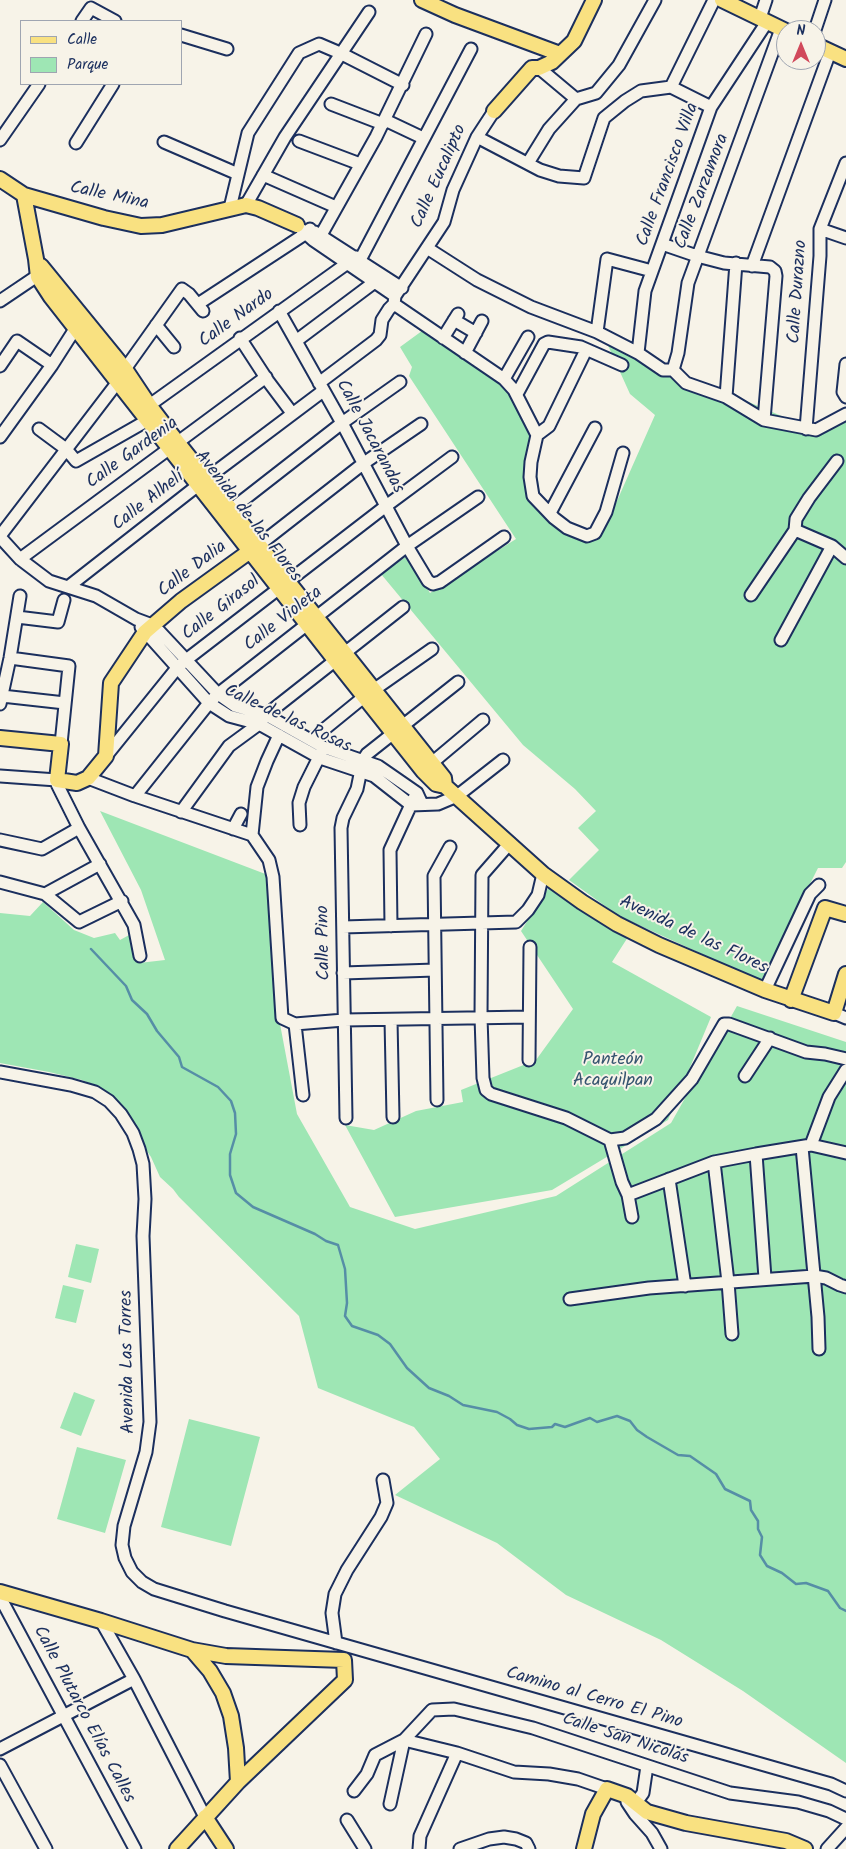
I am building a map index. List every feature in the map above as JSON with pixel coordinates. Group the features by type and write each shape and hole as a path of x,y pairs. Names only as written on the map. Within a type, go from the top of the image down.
{"main road":[{"path":"422,0 455,15 560,54"},
{"name":"Calle Eucalipto","path":"494,111 532,68 539,68 552,62 574,41 594,0"},
{"path":"722,0 776,26"},
{"path":"826,50 846,59"},
{"path":"0,179 24,195"},
{"name":"Calle Mina","path":"24,195 104,218 141,226 162,225 246,205"},
{"name":"Avenida de las Flores","path":"24,195 36,260 51,297 75,329 124,369 146,412"},
{"path":"246,205 258,208 304,229"},
{"name":"Avenida de las Flores","path":"41,274 93,342 115,380 146,412 174,446 427,767 444,778 445,786 543,874 582,902 618,924 700,964 791,1000 840,1016"},
{"name":"Calle Dalia","path":"106,756 111,683 149,629 181,601 255,548"},
{"path":"0,738 61,744 57,780 78,783 88,778"},
{"name":"Calle Girasol","path":"88,778 106,756"},
{"path":"791,1000 825,908 846,914"},
{"path":"840,1016 846,974"},
{"path":"0,1592 102,1621 192,1650 226,1656 344,1660 345,1680 238,1782 177,1849"},
{"path":"192,1650 210,1671 223,1693 231,1716 236,1748 238,1782"},
{"path":"584,1849 594,1814 607,1789 631,1800 647,1812 686,1823 786,1841 805,1849"},
{"path":"205,1817 226,1849"}],"street":[{"path":"528,163 549,129 576,99 596,93 619,65 655,0"},
{"path":"671,87 714,0"},
{"name":"Calle Francisco Villa","path":"638,353 645,291 711,107 763,20 766,0"},
{"path":"818,20 825,0"},
{"path":"83,20 91,8 113,20"},
{"path":"246,205 285,137 340,53 370,12"},
{"path":"182,34 227,49"},
{"path":"320,235 384,122 426,34"},
{"path":"230,208 248,133 300,53 319,44 402,85"},
{"path":"354,260 408,172 423,138 471,49"},
{"name":"Calle Zarzamora","path":"672,370 678,353 688,283 776,51"},
{"path":"752,266 830,52"},
{"path":"539,68 576,99"},
{"path":"0,140 38,85"},
{"path":"76,143 112,85"},
{"path":"477,137 540,170 560,176 584,178 604,118 625,101 642,91 671,87 711,107"},
{"path":"331,104 423,138"},
{"name":"Calle Eucalipto","path":"376,340 380,335 382,320 444,222 453,190 477,137 494,111"},
{"path":"298,141 360,164"},
{"path":"164,142 238,174"},
{"name":"Calle Durazno","path":"806,428 820,256 820,229 846,162"},
{"path":"263,175 336,206"},
{"path":"304,229 354,260"},
{"path":"304,229 320,235 380,279 443,338 504,379 517,394 537,435 530,477 534,496 567,528 587,536 595,533 606,512 623,453"},
{"path":"0,537 182,289 200,307 304,229"},
{"path":"820,229 846,238"},
{"path":"662,244 697,256 736,264 770,267 775,271 764,420"},
{"path":"427,248 485,284 531,307 597,332 638,353 663,370 672,370 686,383 726,398 764,420 816,430 846,414"},
{"path":"597,332 607,259 652,271"},
{"name":"Calle Nardo","path":"66,449 76,461 146,412 240,338 354,260"},
{"path":"726,398 736,264"},
{"path":"0,301 41,274"},
{"path":"296,341 380,279"},
{"name":"Calle Jacarandas","path":"279,311 428,581 433,584 440,582 504,537"},
{"path":"443,338 456,317 476,333"},
{"path":"465,353 482,321"},
{"path":"156,325 174,347"},
{"path":"0,437 52,365 75,329"},
{"path":"504,379 528,337"},
{"path":"240,338 292,413"},
{"name":"Calle Alhelí","path":"68,587 292,413 376,340"},
{"path":"0,366 18,341 52,365"},
{"path":"517,394 544,344 548,342 566,344 586,350 622,365"},
{"path":"537,435 549,426 586,350"},
{"path":"845,395 846,364"},
{"name":"Calle Gardenia","path":"20,559 266,377"},
{"path":"227,512 342,423 400,382"},
{"name":"Calle Dalia","path":"255,548 364,463 421,424"},
{"path":"550,513 595,428"},
{"path":"39,429 66,449"},
{"name":"Calle Girasol","path":"106,756 181,664 452,456"},
{"path":"751,595 795,530 796,519 809,498 837,461"},
{"name":"Calle Violeta","path":"135,796 208,703 218,694 407,546 478,497"},
{"path":"795,530 832,546 846,558"},
{"name":"Calle de las Rosas","path":"0,537 20,559 49,582 96,596 136,619 149,629 160,632 208,703 228,716 262,720 279,736 320,758 362,766 378,766 417,801"},
{"path":"781,640 832,546"},
{"path":"20,596 1,700 65,703"},
{"path":"17,617 58,622 64,600"},
{"path":"182,812 229,746 403,608"},
{"path":"311,740 369,693 432,649"},
{"path":"10,658 70,666 61,744"},
{"name":"Calle de las Rosas","path":"181,664 235,706 262,720 311,740 362,766"},
{"path":"362,766 367,754 458,682"},
{"path":"427,767 483,720"},
{"path":"252,835 257,788 279,736"},
{"path":"300,825 299,804 304,787 320,758 323,746"},
{"path":"391,926 390,850 417,801 428,805 438,804 457,796 503,760"},
{"name":"Calle Pino","path":"346,1118 341,828 343,818 357,789 362,766"},
{"path":"0,776 57,780 56,784 79,828 122,900 134,925 140,956"},
{"path":"88,778 135,796 252,835 269,860 273,877 282,1018 295,1024 344,1020 529,1017"},
{"path":"233,829 241,814"},
{"path":"0,840 42,850 79,828"},
{"path":"510,843 482,875 481,1017 483,1078 486,1090 491,1094 566,1118 610,1140 625,1138 656,1119 692,1079 724,1024 729,1024 806,1052 846,1059"},
{"path":"438,1100 435,1018 434,876 450,846"},
{"path":"45,894 100,864"},
{"path":"343,927 516,922 528,910 538,895 543,874"},
{"path":"0,882 45,894 79,922 122,900"},
{"path":"765,990 810,894 819,885"},
{"path":"529,1060 530,947"},
{"path":"343,973 435,970"},
{"path":"391,1020 393,1117"},
{"path":"295,1024 303,1095"},
{"path":"745,1076 770,1038"},
{"path":"819,1349 819,1324 806,1146 829,1097 846,1070"},
{"name":"Avenida Las Torres","path":"0,1072 71,1085 95,1092 109,1101 121,1114 133,1133 143,1164 145,1199 143,1236 150,1422 146,1452 124,1526 122,1545 125,1558 132,1572 142,1582 154,1589 341,1644"},
{"path":"610,1140 619,1173 628,1194 632,1217"},
{"path":"628,1194 714,1162 756,1154 806,1146 846,1153"},
{"path":"756,1154 765,1278"},
{"path":"714,1162 732,1334"},
{"path":"669,1179 685,1286"},
{"path":"570,1299 649,1288 765,1278 814,1276 826,1278 840,1286 846,1286"},
{"path":"344,1660 332,1613 335,1594 387,1503 383,1480"},
{"name":"Calle Plutarco Elías Calles","path":"0,1596 135,1849"},
{"path":"102,1621 205,1817"},
{"name":"Camino al Cerro El Pino","path":"341,1644 831,1784 846,1791"},
{"path":"0,1749 134,1679"},
{"name":"Calle San Nicolás","path":"404,1740 432,1710 454,1709 533,1728 730,1792 798,1802 829,1811 846,1819"},
{"path":"390,1804 404,1740"},
{"path":"354,1791 367,1774 375,1755 404,1740 457,1752 514,1772 549,1774 578,1779 607,1789"},
{"path":"419,1849 420,1836 457,1752"},
{"path":"0,1765 46,1849"},
{"path":"647,1766 643,1793 627,1802 635,1814 652,1832 661,1849"},
{"path":"347,1820 365,1849"},
{"path":"827,1849 846,1828"},
{"path":"460,1849 489,1838 504,1837 526,1843 529,1849"}],"green space":[{"path":"426,328 499,378 529,420 540,494 568,531 605,528 655,415 630,394 606,341 819,432 846,420 846,862 842,868 818,868 761,981 619,916 569,880 599,850 578,828 596,811 575,789 523,745 381,574 407,556 430,593 516,539 409,376 412,367 400,347"},
{"path":"100,811 268,875 280,1024 297,1114 350,1207 415,1229 556,1196 671,1123 737,1006 846,1042 846,1763 743,1691 661,1640 566,1595 497,1543 395,1495 440,1459 414,1427 318,1388 299,1316 160,1177 151,1157 106,1091 82,1080 0,1063 0,913 30,916 43,902 74,930 94,938 115,933 120,940 131,934 139,963 165,960 141,890"},
{"name":"Panteón Acaquilpan","path":"549,887 628,937 612,962 711,1017 668,1120 552,1190 395,1217 345,1125 374,1130 416,1111 463,1102 461,1090 536,1060 573,1009 521,931"},
{"path":"76,1244 99,1249 91,1283 68,1277"},
{"path":"63,1285 84,1290 76,1323 55,1318"},
{"path":"74,1392 95,1400 81,1436 60,1428"},
{"path":"189,1419 260,1437 231,1546 161,1527"},
{"path":"77,1447 126,1460 105,1533 57,1519"}],"waterway":[{"path":"91,949 126,986 132,1000 147,1014 157,1031 179,1057 182,1067 218,1087 231,1101 235,1113 236,1134 230,1154 230,1175 236,1193 253,1207 338,1245 345,1269 347,1303 345,1316 352,1326 378,1335 390,1344 407,1368 429,1388 449,1396 463,1405 497,1412 517,1425 529,1429 552,1427 555,1424 565,1427 590,1418 597,1422 617,1416 630,1421 637,1430 647,1437 678,1455 690,1456 716,1474 725,1489 750,1501 751,1510 758,1521 758,1529 762,1537 760,1555 767,1566 782,1573 796,1584 806,1583 828,1591 840,1608 846,1611"}]}
